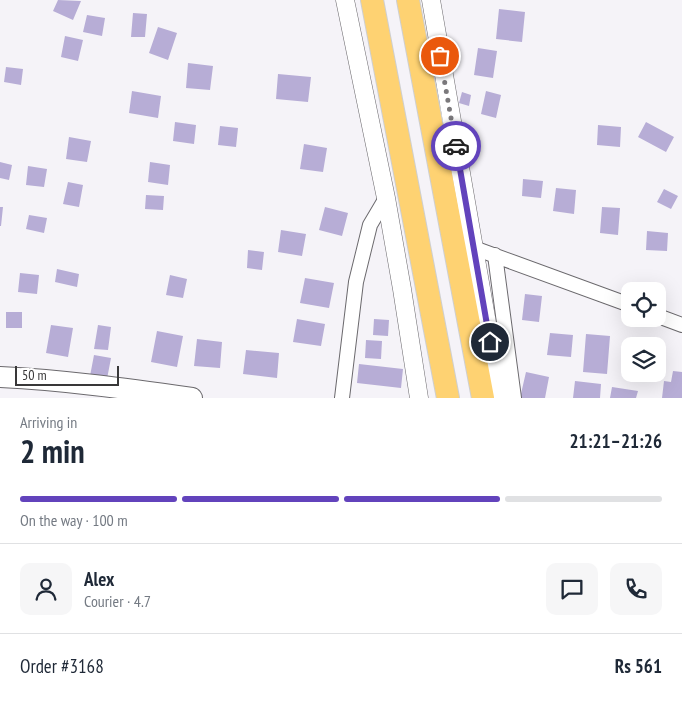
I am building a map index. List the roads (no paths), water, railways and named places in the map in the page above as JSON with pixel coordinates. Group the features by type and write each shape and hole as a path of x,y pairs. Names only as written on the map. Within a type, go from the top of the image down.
{"highway":[{"path":"372,0 448,398"},
{"path":"408,0 483,398"}],"main road":[{"path":"0,377 30,378 126,388 172,397 192,398"}],"street":[{"path":"344,0 386,198 419,398"},
{"path":"431,0 500,398"},
{"path":"342,398 356,282 370,225 386,198"},
{"path":"474,248 621,302"},
{"path":"495,255 514,398"},
{"path":"666,319 682,325"}]}
